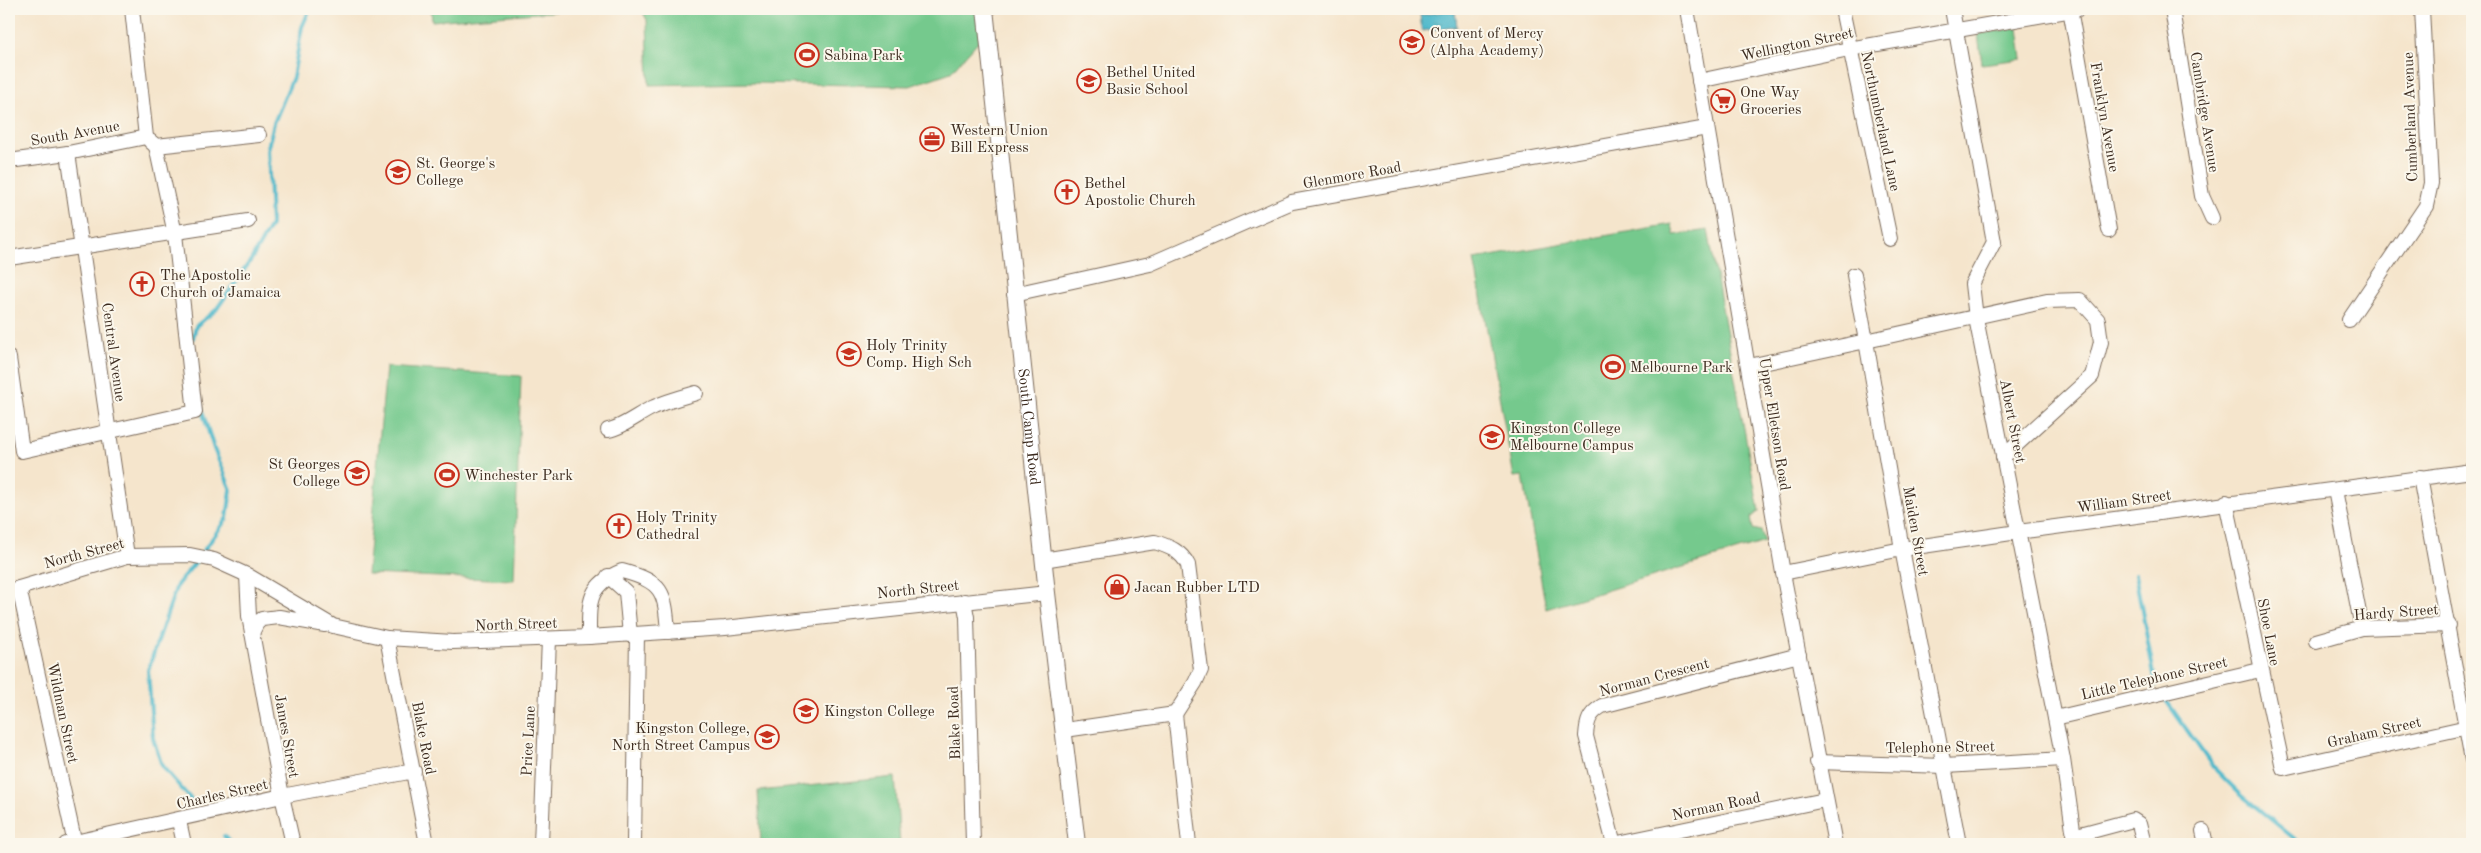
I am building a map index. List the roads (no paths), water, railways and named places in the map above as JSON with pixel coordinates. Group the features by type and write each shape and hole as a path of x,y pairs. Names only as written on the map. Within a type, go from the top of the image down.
{"main road":[{"name":"South Camp Road","path":"985,9 1043,560 1065,730 1077,844"}],"street":[{"path":"9,358 22,451 195,412 175,234 151,142 132,9"},
{"name":"Upper Elletson Road","path":"1688,9 1706,128 1749,366 1782,572 1799,655 1817,762 1835,844"},
{"name":"Northumberland Lane","path":"1842,9 1890,239"},
{"name":"Albert Street","path":"1952,9 1994,242 1972,284 1976,318 2063,759 2074,840"},
{"name":"Wellington Street","path":"1699,81 1849,49 2073,9"},
{"name":"Franklyn Avenue","path":"2073,9 2109,230"},
{"name":"Cambridge Avenue","path":"2172,9 2202,196 2212,218"},
{"name":"Cumberland Avenue","path":"2349,320 2426,206 2431,183 2422,9"},
{"name":"Glenmore Road","path":"1014,294 1150,264 1292,202 1706,128"},
{"name":"South Avenue","path":"9,161 151,142 259,135"},
{"name":"Central Avenue","path":"68,153 127,556"},
{"path":"9,258 175,234 248,221"},
{"name":"Maiden Street","path":"1854,275 1902,549 1959,844"},
{"path":"1749,366 2047,301 2080,300 2098,320 2101,342 2092,376 2003,457"},
{"path":"608,430 616,429 627,420 656,406 696,393"},
{"name":"William Street","path":"1782,572 1902,549 2018,532 2226,502 2335,490 2472,471"},
{"path":"2420,477 2469,727 2472,760"},
{"path":"2335,490 2362,628"},
{"name":"Shoe Lane","path":"2226,502 2260,670 2283,768"},
{"path":"1043,560 1155,542 1171,547 1184,556 1188,565 1201,670 1196,683 1175,714 1189,844"},
{"name":"North Street","path":"14,589 127,556 190,555 214,560 247,575 334,626 387,638 453,642 589,637 725,628 1047,593"},
{"path":"589,637 590,599 600,582 608,576 622,571 646,577 660,590 668,632"},
{"name":"James Street","path":"247,575 252,633 282,796 293,844"},
{"path":"626,592 638,575"},
{"path":"608,576 626,592 634,634 634,844"},
{"name":"Wildman Street","path":"14,589 72,844"},
{"name":"Blake Road","path":"964,601 967,618 974,844"},
{"path":"252,633 257,623 271,617 334,626"},
{"name":"Hardy Street","path":"2316,642 2362,628 2449,624"},
{"name":"Blake Road","path":"387,638 427,844"},
{"name":"Price Lane","path":"541,844 549,639"},
{"name":"Norman Crescent","path":"1613,844 1586,736 1587,723 1592,712 1602,706 1799,655"},
{"name":"Little Telephone Street","path":"2055,718 2260,670"},
{"path":"1065,730 1175,714"},
{"name":"Graham Street","path":"2283,768 2286,770 2469,727"},
{"name":"Telephone Street","path":"1817,762 1945,766 2063,759"},
{"name":"Charles Street","path":"72,844 282,796 414,771"},
{"name":"Norman Road","path":"1613,844 1825,800"},
{"path":"2074,840 2133,820 2139,824 2144,844"},
{"path":"179,821 184,844"}],"water":[{"path":"1455,10 1457,27 1422,31 1420,15"}],"waterway":[{"path":"193,338 196,326 216,310 251,260 271,225 268,147 274,123 293,77 302,27 310,9"},
{"path":"200,404 214,449 231,490 227,518 202,553"},
{"path":"195,804 162,766 153,738 148,670 177,585 198,559"},
{"path":"2135,574 2156,685"},
{"path":"2165,699 2213,767 2240,794 2301,844"},
{"path":"224,836 231,844"}],"place":[{"name":"Convent of Mercy (Alpha Academy)","path":"1412,42"},
{"name":"Sabina Park","path":"807,55"},
{"name":"Bethel United Basic School","path":"1089,81"},
{"name":"One Way Groceries","path":"1723,101"},
{"name":"Western Union Bill Express","path":"932,139"},
{"name":"St. George's College","path":"398,172"},
{"name":"Bethel Apostolic Church","path":"1067,192"},
{"name":"The Apostolic Church of Jamaica","path":"142,284"},
{"name":"Holy Trinity Comp. High Sch","path":"849,354"},
{"name":"Melbourne Park","path":"1613,367"},
{"name":"Kingston College Melbourne Campus","path":"1492,437"},
{"name":"St Georges College","path":"357,473"},
{"name":"Winchester Park","path":"447,475"},
{"name":"Holy Trinity Cathedral","path":"619,526"},
{"name":"Jacan Rubber LTD","path":"1117,587"},
{"name":"Kingston College","path":"806,711"},
{"name":"Kingston College, North Street Campus","path":"767,737"}]}
